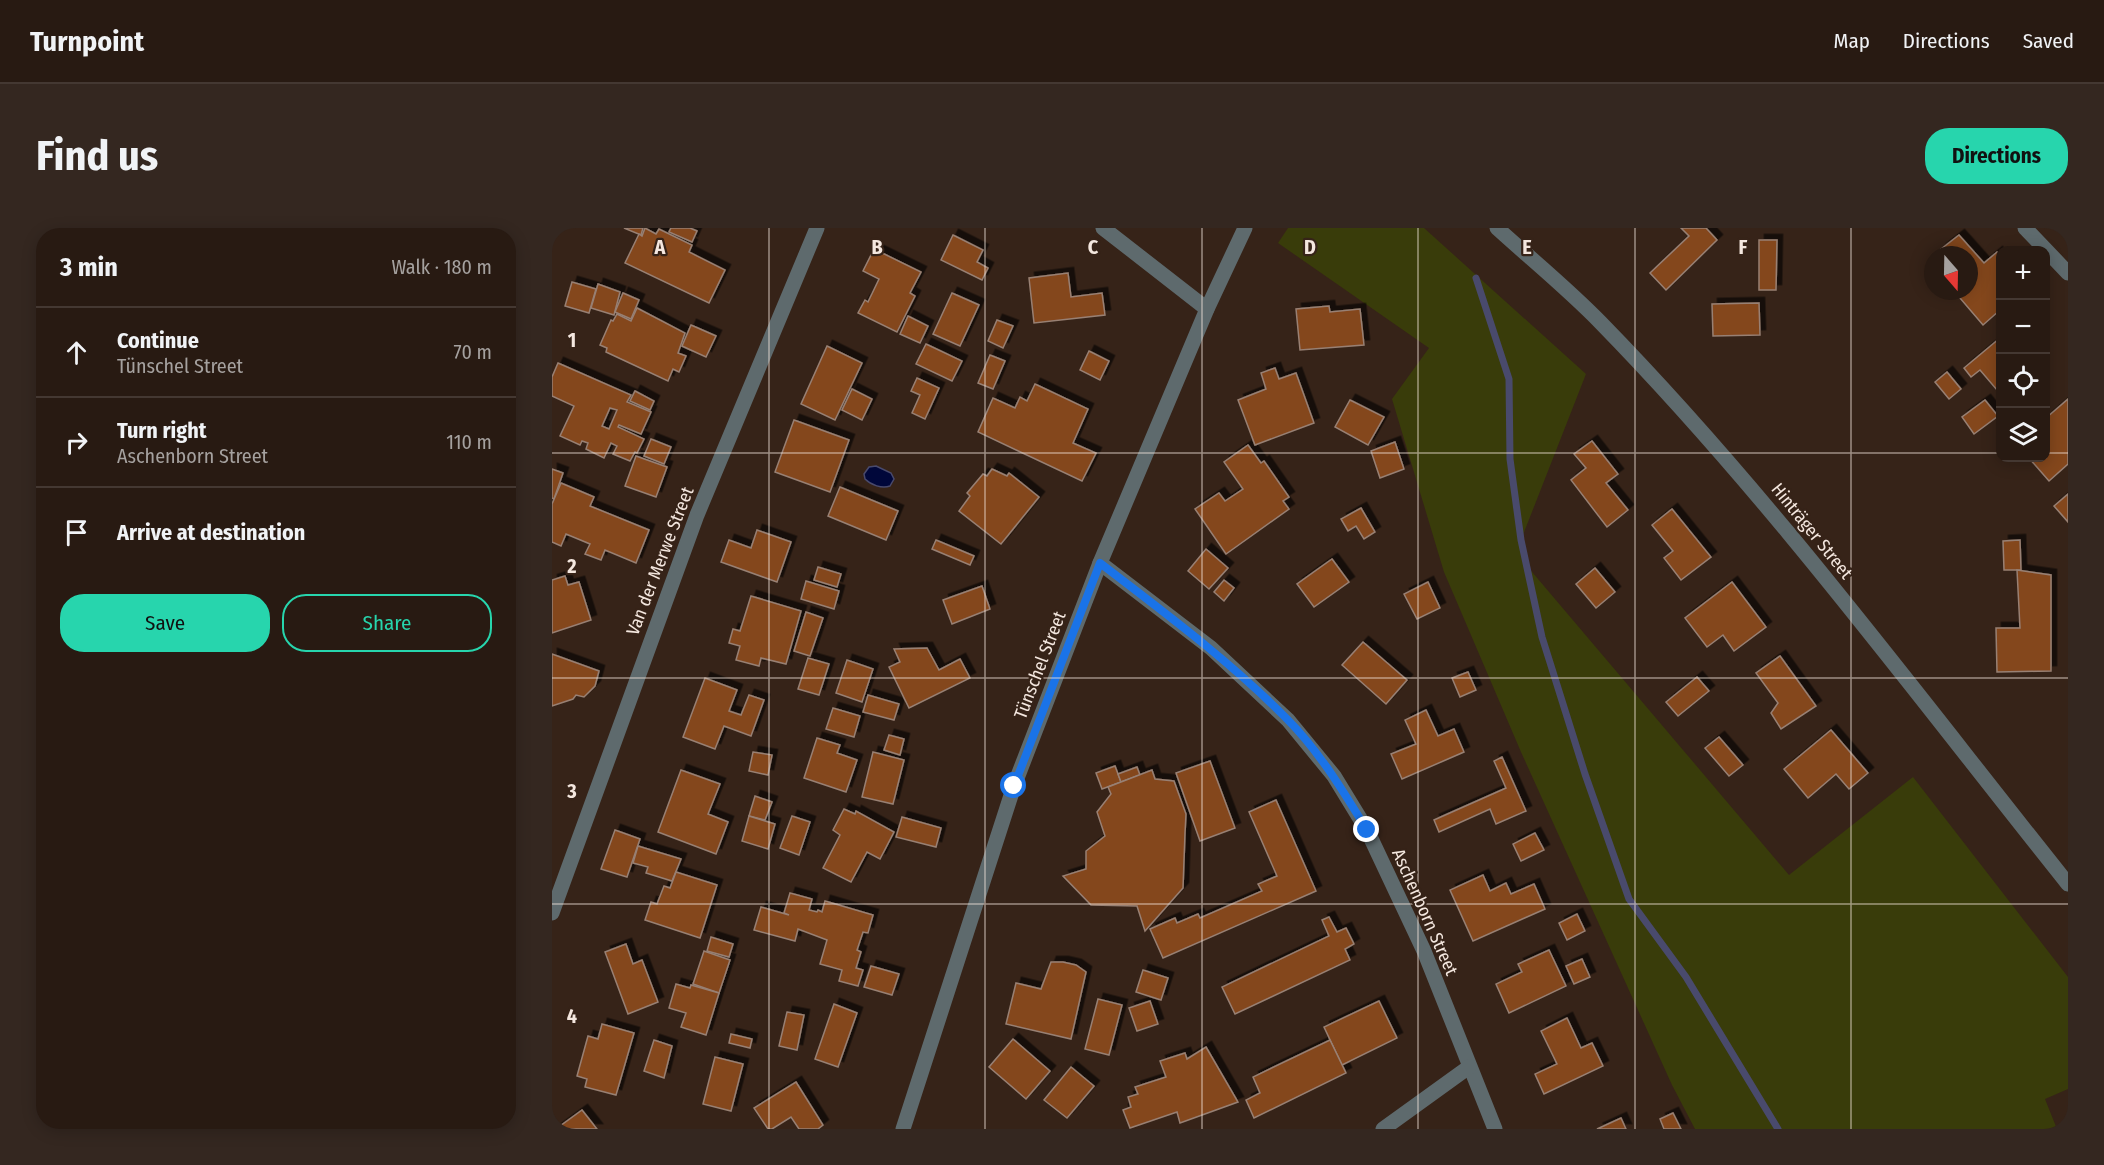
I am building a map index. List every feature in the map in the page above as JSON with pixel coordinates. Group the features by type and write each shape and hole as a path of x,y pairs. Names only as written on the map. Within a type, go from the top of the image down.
{"street":[{"name":"Van der Merwe Street","path":"552,913 697,515 817,228"},
{"path":"1103,228 1207,309"},
{"name":"Tünschel Street","path":"903,1129 1014,786 1100,563 1207,309 1245,228"},
{"name":"Hinträger Street","path":"1497,228 1599,320 1678,404 1762,499 2068,884"},
{"path":"2025,228 2068,273"},
{"name":"Aschenborn Street","path":"1100,563 1211,648 1288,720 1334,776 1367,830 1424,951 1495,1129"},
{"path":"1383,1129 1469,1067"}],"shaded area":[{"path":"1288,228 1424,228 1586,374 1521,540 1527,566 1789,875 1913,777 2068,977 2068,1089 2045,1099 2057,1129 1695,1129 1672,1085 1521,752 1444,572 1392,399 1429,348 1278,243"},
{"path":"876,466 891,473 894,479 890,486 877,486 865,479 864,474 869,467"}],"building":[{"path":"624,228 643,228 641,235"},
{"path":"645,228 656,234 659,229 692,245 689,252 725,270 709,303 625,263 639,234 642,236"},
{"path":"671,228 690,228 697,231 692,242 669,232"},
{"path":"1681,228 1706,228 1717,240 1666,290 1650,273 1689,236"},
{"path":"953,235 983,250 977,262 988,268 982,280 941,260"},
{"path":"1959,235 1969,246 1945,246"},
{"path":"1759,240 1777,240 1776,290 1759,290"},
{"path":"874,249 921,272 910,293 915,296 897,332 858,313 865,300 868,302 879,279 863,271"},
{"path":"1996,253 1996,314 1983,325 1962,300 1978,300 1978,256 1984,263"},
{"path":"1068,273 1071,297 1102,293 1105,315 1034,323 1029,278"},
{"path":"572,282 596,289 589,313 565,306"},
{"path":"598,284 620,292 614,315 591,308"},
{"path":"623,293 639,300 631,319 615,312"},
{"path":"952,293 979,305 960,346 933,334"},
{"path":"1759,303 1760,335 1713,336 1712,304"},
{"path":"1329,306 1330,312 1360,309 1364,345 1300,350 1296,309"},
{"path":"637,308 685,333 678,353 686,356 679,372 673,369 668,381 606,352 607,348 600,345 611,320 613,321 617,314 631,321"},
{"path":"908,316 928,326 920,343 900,334"},
{"path":"997,320 1013,326 1003,348 988,341"},
{"path":"691,325 716,336 706,357 682,346"},
{"path":"1996,341 1996,389 1980,370 1971,377 1964,368"},
{"path":"926,344 962,361 952,381 916,364"},
{"path":"827,346 862,363 835,420 801,404"},
{"path":"1089,351 1109,361 1100,380 1080,370"},
{"path":"990,355 1005,361 993,389 978,383"},
{"path":"558,363 631,395 627,402 651,412 641,434 619,425 618,427 644,439 630,461 613,454 617,446 611,443 604,458 586,449 588,443 582,441 580,445 560,436 574,406 552,396 552,377","holes":["610,408 617,410 609,429 602,426"]},
{"path":"1275,368 1279,379 1296,373 1314,423 1255,445 1238,400 1266,389 1261,373"},
{"path":"1947,372 1961,389 1949,399 1935,382"},
{"path":"917,378 939,388 925,419 912,413 920,395 911,391"},
{"path":"1035,384 1088,409 1073,443 1096,453 1082,481 978,432 993,398 1015,408 1020,397 1027,401"},
{"path":"852,389 872,399 862,420 842,410"},
{"path":"635,391 654,401 650,410 630,401"},
{"path":"2068,399 2068,464 2049,481 2032,462 2050,462 2050,415"},
{"path":"1350,400 1384,417 1368,445 1335,427"},
{"path":"1985,400 1996,414 1996,418 1974,434 1962,417"},
{"path":"794,420 849,440 830,492 775,472"},
{"path":"651,439 671,447 664,464 644,456"},
{"path":"1592,441 1618,474 1606,483 1628,510 1607,527 1571,480 1586,468 1574,454"},
{"path":"1395,442 1404,469 1380,478 1371,451"},
{"path":"1248,445 1261,463 1264,461 1289,497 1283,501 1289,509 1226,554 1195,509 1219,493 1225,501 1243,489 1224,462"},
{"path":"636,456 667,467 656,497 625,486"},
{"path":"552,469 563,473 554,499 552,498"},
{"path":"992,469 1007,476 1009,473 1039,497 1001,544 959,511 970,496 967,493 983,474 987,476"},
{"path":"561,483 594,497 590,506 649,530 636,563 605,550 601,560 585,554 590,544 566,534 561,546 552,542 552,504"},
{"path":"840,487 898,511 886,540 828,516"},
{"path":"2068,494 2068,522 2054,506"},
{"path":"1361,508 1375,532 1364,539 1356,526 1348,531 1341,519"},
{"path":"1672,509 1711,557 1681,580 1664,558 1673,551 1652,525"},
{"path":"757,530 791,542 777,582 721,562 729,540 751,548"},
{"path":"936,540 974,556 970,565 932,549"},
{"path":"2020,540 2021,570 2004,570 2003,541"},
{"path":"1206,549 1228,568 1209,589 1188,571"},
{"path":"1332,559 1349,582 1314,607 1297,584"},
{"path":"818,567 841,574 837,587 814,580"},
{"path":"1595,568 1615,592 1596,608 1576,584"},
{"path":"2017,570 2051,575 2051,671 1997,672 1996,628 2020,628"},
{"path":"565,576 568,585 579,582 591,620 552,633 552,580"},
{"path":"1224,580 1234,588 1224,601 1214,592"},
{"path":"806,581 839,591 834,609 801,599"},
{"path":"1428,582 1440,608 1417,619 1404,594"},
{"path":"1732,582 1766,627 1734,651 1723,635 1707,647 1685,618"},
{"path":"982,586 990,609 952,624 943,600"},
{"path":"751,596 801,611 786,664 761,658 759,666 736,660 740,646 729,643 733,629 740,631"},
{"path":"806,612 823,618 810,656 794,651"},
{"path":"1363,642 1407,680 1386,704 1342,665"},
{"path":"927,648 939,670 960,659 970,678 909,708 889,667 900,662 894,649"},
{"path":"552,654 599,671 595,686 584,697 576,695 573,699 552,706"},
{"path":"1780,656 1816,706 1781,729 1771,713 1778,703 1756,673"},
{"path":"808,658 829,664 819,695 798,689"},
{"path":"847,660 873,669 862,702 836,693"},
{"path":"1468,672 1476,690 1460,697 1452,678"},
{"path":"1697,677 1709,691 1678,716 1666,702"},
{"path":"705,678 737,690 729,711 741,715 749,695 764,700 751,736 724,726 715,749 683,737"},
{"path":"868,695 899,704 894,720 863,712"},
{"path":"833,708 860,716 854,737 826,729"},
{"path":"1426,710 1438,736 1454,729 1464,752 1402,779 1391,754 1416,744 1405,720"},
{"path":"1831,730 1868,773 1849,789 1836,774 1808,798 1784,769"},
{"path":"889,735 904,739 900,755 884,750"},
{"path":"1719,737 1743,765 1729,776 1705,748"},
{"path":"817,738 840,745 837,753 857,760 846,792 804,778"},
{"path":"753,752 772,755 768,775 749,771"},
{"path":"873,752 904,760 893,804 862,797"},
{"path":"1502,757 1526,811 1496,824 1490,809 1439,832 1434,820 1506,788 1494,761"},
{"path":"1210,761 1235,828 1200,841 1176,773"},
{"path":"1115,766 1121,782 1102,789 1096,773"},
{"path":"1137,767 1140,775 1121,782 1118,774"},
{"path":"681,770 720,784 708,814 728,822 716,854 658,832"},
{"path":"1152,770 1155,779 1174,781 1186,814 1183,888 1145,931 1137,906 1091,905 1063,876 1086,869 1086,851 1105,836 1097,812 1111,794 1108,787"},
{"path":"755,796 772,802 765,820 749,816"},
{"path":"1276,800 1316,891 1163,958 1150,929 1175,918 1177,923 1198,914 1200,918 1262,891 1258,884 1277,876 1249,812"},
{"path":"844,809 855,814 856,811 894,832 880,859 867,852 851,882 823,868 840,835 833,830"},
{"path":"749,816 775,824 768,849 742,841"},
{"path":"792,816 810,822 799,855 780,848"},
{"path":"902,817 941,828 936,847 896,837"},
{"path":"615,830 640,839 627,877 601,869"},
{"path":"1535,833 1544,850 1521,861 1513,844"},
{"path":"638,846 681,859 672,881 646,873 648,867 633,863"},
{"path":"676,872 717,885 700,938 645,920 651,902 657,904 664,886 670,888"},
{"path":"1483,875 1490,891 1506,883 1511,894 1534,884 1545,909 1473,941 1450,890"},
{"path":"790,893 812,899 809,910 822,912 825,901 873,915 868,933 863,932 857,950 861,952 856,968 863,970 858,986 839,981 842,970 820,964 827,940 798,929 795,941 754,930 761,907 789,915 784,913"},
{"path":"1577,914 1585,931 1567,940 1559,923"},
{"path":"1329,917 1337,932 1346,928 1354,944 1345,949 1350,960 1235,1014 1222,987 1329,936 1322,920"},
{"path":"711,937 733,944 729,957 707,951"},
{"path":"626,944 633,964 642,960 658,1002 628,1014 605,952"},
{"path":"1549,950 1566,986 1509,1013 1496,984 1522,972 1518,964"},
{"path":"704,951 730,960 719,993 693,984"},
{"path":"1582,959 1590,977 1574,984 1566,966"},
{"path":"1051,962 1076,965 1086,972 1071,1039 1006,1024 1016,983 1041,989"},
{"path":"871,966 899,974 892,995 864,987"},
{"path":"1143,970 1168,978 1161,1000 1136,992"},
{"path":"676,984 690,988 691,985 719,993 706,1035 681,1027 686,1013 669,1008"},
{"path":"1098,999 1122,1005 1109,1055 1085,1049"},
{"path":"1150,1001 1158,1024 1137,1031 1129,1008"},
{"path":"1379,1001 1397,1038 1342,1065 1324,1027"},
{"path":"834,1004 857,1013 838,1067 815,1059"},
{"path":"787,1012 804,1015 797,1050 779,1046"},
{"path":"1567,1018 1581,1048 1592,1043 1603,1066 1544,1094 1535,1074 1557,1064 1541,1031"},
{"path":"602,1024 634,1033 616,1095 585,1087 587,1079 577,1076 588,1036 598,1039"},
{"path":"731,1034 752,1039 750,1048 729,1043"},
{"path":"1013,1039 1050,1071 1026,1099 989,1067"},
{"path":"654,1040 672,1046 664,1078 644,1071"},
{"path":"1330,1040 1346,1073 1254,1118 1246,1100 1260,1093 1253,1077"},
{"path":"1206,1047 1238,1102 1180,1123 1177,1112 1130,1128 1123,1110 1131,1107 1128,1097 1138,1094 1135,1087 1166,1077 1160,1061 1185,1053 1187,1059"},
{"path":"715,1057 743,1064 731,1111 703,1104"},
{"path":"1071,1067 1094,1086 1067,1118 1044,1100"},
{"path":"796,1082 823,1125 818,1129 799,1129 791,1117 772,1129 768,1129 754,1108"},
{"path":"582,1110 597,1129 556,1129"},
{"path":"1673,1113 1681,1129 1664,1129 1660,1119"},
{"path":"1621,1118 1626,1129 1597,1129"}],"waterway":[{"path":"1476,278 1509,379 1510,459 1521,540 1542,637 1585,774 1629,899 1686,977 1778,1129"}],"route":[{"path":"1014,786 1100,563 1211,648 1288,720 1334,776 1367,830"}]}
